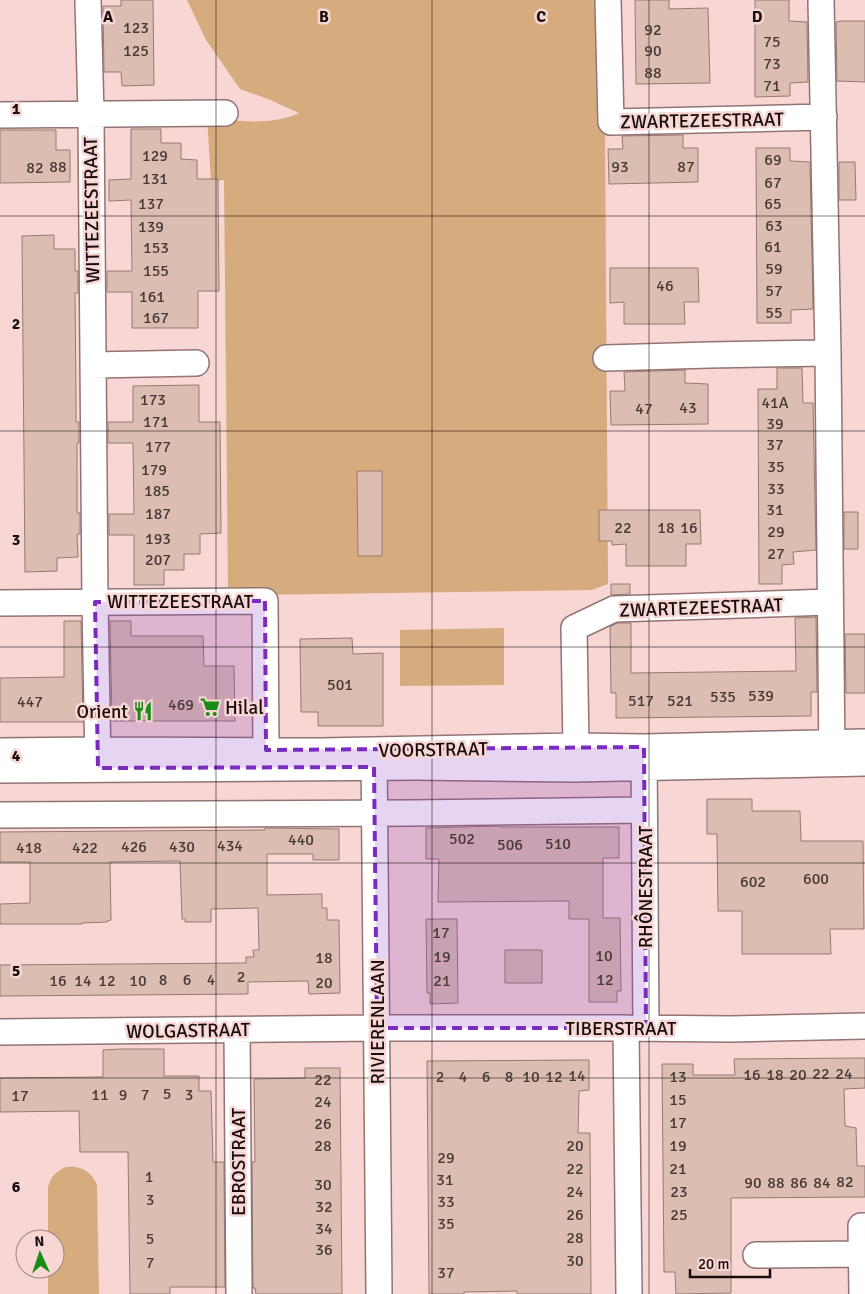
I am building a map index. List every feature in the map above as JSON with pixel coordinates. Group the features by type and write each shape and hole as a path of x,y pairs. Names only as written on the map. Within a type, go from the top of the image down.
{"street":[{"name":"WITTEZEESTRAAT","path":"88,0 98,759"},
{"name":"ZWARTEZEESTRAAT","path":"608,0 611,122 824,117"},
{"path":"821,0 828,353 832,753"},
{"name":"WITTEZEESTRAAT","path":"0,115 225,113"},
{"path":"606,358 828,353"},
{"path":"93,366 196,363"},
{"name":"WITTEZEESTRAAT","path":"0,603 265,601 266,750"},
{"name":"ZWARTEZEESTRAAT","path":"576,746 574,628 614,609 830,602"},
{"name":"VOORSTRAAT","path":"0,770 98,759 266,750 322,751 374,758 574,769 644,757 832,753 865,742"},
{"name":"VOORSTRAAT","path":"0,751 98,759 374,758 576,746 644,757"},
{"name":"VOORSTRAAT","path":"832,753 865,763"},
{"name":"RHÔNESTRAAT","path":"629,1294 644,757"},
{"name":"RIVIERENLAAN","path":"374,758 379,1294"},
{"path":"0,815 644,810"},
{"name":"TIBERSTRAAT","path":"377,1028 730,1029 865,1026"},
{"name":"WOLGASTRAAT","path":"0,1032 377,1028"},
{"name":"EBROSTRAAT","path":"237,1030 238,1294"},
{"path":"862,1294 861,1226 865,1226"},
{"path":"756,1255 862,1254"}],"highlighted area":[{"path":"265,601 266,750 644,747 646,1028 377,1028 374,767 98,768 95,602"}],"shaded area":[{"path":"187,0 607,0 605,126 608,584 592,590 248,595 244,591 228,587 224,180 211,182 207,117 241,121 265,121 277,120 299,113 240,89 206,40"},
{"path":"504,628 504,685 400,686 400,630"},
{"path":"66,1167 81,1168 92,1176 97,1185 99,1294 48,1294 48,1279 65,1279 65,1229 48,1229 48,1188 50,1181 59,1170"}],"building":[{"path":"121,0 153,0 154,85 122,86 121,72 104,72 103,6 121,6"},
{"path":"635,0 669,0 669,9 708,8 710,83 636,84"},
{"path":"755,0 789,0 789,21 807,22 808,82 790,83 790,96 755,97"},
{"path":"865,21 865,82 837,81 836,22"},
{"path":"131,129 161,129 161,143 181,143 181,159 197,160 197,179 218,179 219,291 198,291 198,328 132,328 132,292 107,292 107,271 132,271 131,200 109,201 109,180 131,179"},
{"path":"0,130 56,130 56,150 70,150 70,182 0,183"},
{"path":"683,135 683,148 698,148 698,182 609,184 608,149 623,149 622,136"},
{"path":"756,148 790,148 790,161 810,162 813,309 791,310 791,323 757,323"},
{"path":"839,162 855,162 856,200 839,200"},
{"path":"54,235 54,249 75,249 75,271 78,271 78,293 75,293 76,422 79,422 79,443 77,443 77,513 80,513 80,534 77,534 78,557 57,558 57,571 25,572 22,236"},
{"path":"610,268 698,268 699,302 684,302 685,324 624,324 624,302 610,303"},
{"path":"777,368 802,368 803,403 813,403 816,550 793,552 794,564 782,565 782,584 759,584 758,389 777,389"},
{"path":"685,370 685,383 708,384 708,424 611,425 610,391 625,391 624,372"},
{"path":"199,385 199,422 220,422 221,533 200,534 200,554 184,554 184,570 164,570 164,585 134,585 134,535 109,535 109,514 134,514 133,443 108,443 108,422 133,422 133,386"},
{"path":"357,471 382,471 382,556 358,556"},
{"path":"599,510 700,510 701,544 686,544 686,566 626,566 626,544 612,545 612,541 599,541"},
{"path":"844,512 858,512 858,549 844,549"},
{"path":"611,584 630,584 630,594 611,595"},
{"path":"816,617 817,692 811,692 811,716 616,718 616,693 611,693 610,627 617,623 631,623 631,673 796,671 795,618"},
{"path":"64,621 81,621 83,722 0,722 0,678 64,677"},
{"path":"110,621 131,621 131,636 203,636 204,666 234,666 235,721 112,721"},
{"path":"845,634 865,634 865,693 846,693"},
{"path":"352,638 353,654 383,653 383,726 318,726 318,712 301,712 300,639"},
{"path":"707,799 752,799 752,811 800,811 801,841 863,841 864,929 830,929 831,954 742,954 742,911 718,911 717,834 707,834"},
{"path":"499,826 619,827 619,858 603,858 603,918 620,918 621,991 617,991 617,1002 589,1002 589,919 569,919 569,901 438,902 439,859 426,859 426,828"},
{"path":"265,828 339,829 339,860 313,860 313,854 267,854 267,895 322,894 322,908 327,908 327,920 339,920 340,993 309,994 308,981 248,982 248,994 0,996 0,965 246,963 246,957 254,957 253,950 259,950 258,908 211,909 211,922 185,922 185,919 182,919 180,861 110,862 111,920 107,922 82,924 0,924 0,904 30,903 30,862 0,862 0,832 265,830"},
{"path":"426,919 457,919 458,1003 430,1004 430,993 427,993"},
{"path":"505,950 542,950 542,983 505,983"},
{"path":"164,1049 164,1076 199,1076 199,1091 211,1091 213,1162 224,1162 225,1287 170,1287 170,1294 130,1294 128,1152 80,1152 79,1111 0,1112 0,1078 103,1077 103,1050"},
{"path":"865,1058 865,1088 844,1089 845,1126 856,1128 857,1166 865,1166 865,1197 731,1198 731,1293 676,1294 675,1272 664,1272 662,1064 693,1064 693,1075 735,1075 734,1059"},
{"path":"589,1060 589,1090 579,1091 578,1133 590,1133 591,1294 517,1294 517,1291 429,1294 427,1061"},
{"path":"305,1068 340,1068 342,1294 256,1294 255,1288 253,1288 252,1162 255,1162 254,1079 305,1078"}],"place":[{"name":"Hilal","path":"210,707"},
{"name":"Orient","path":"143,711"}]}
